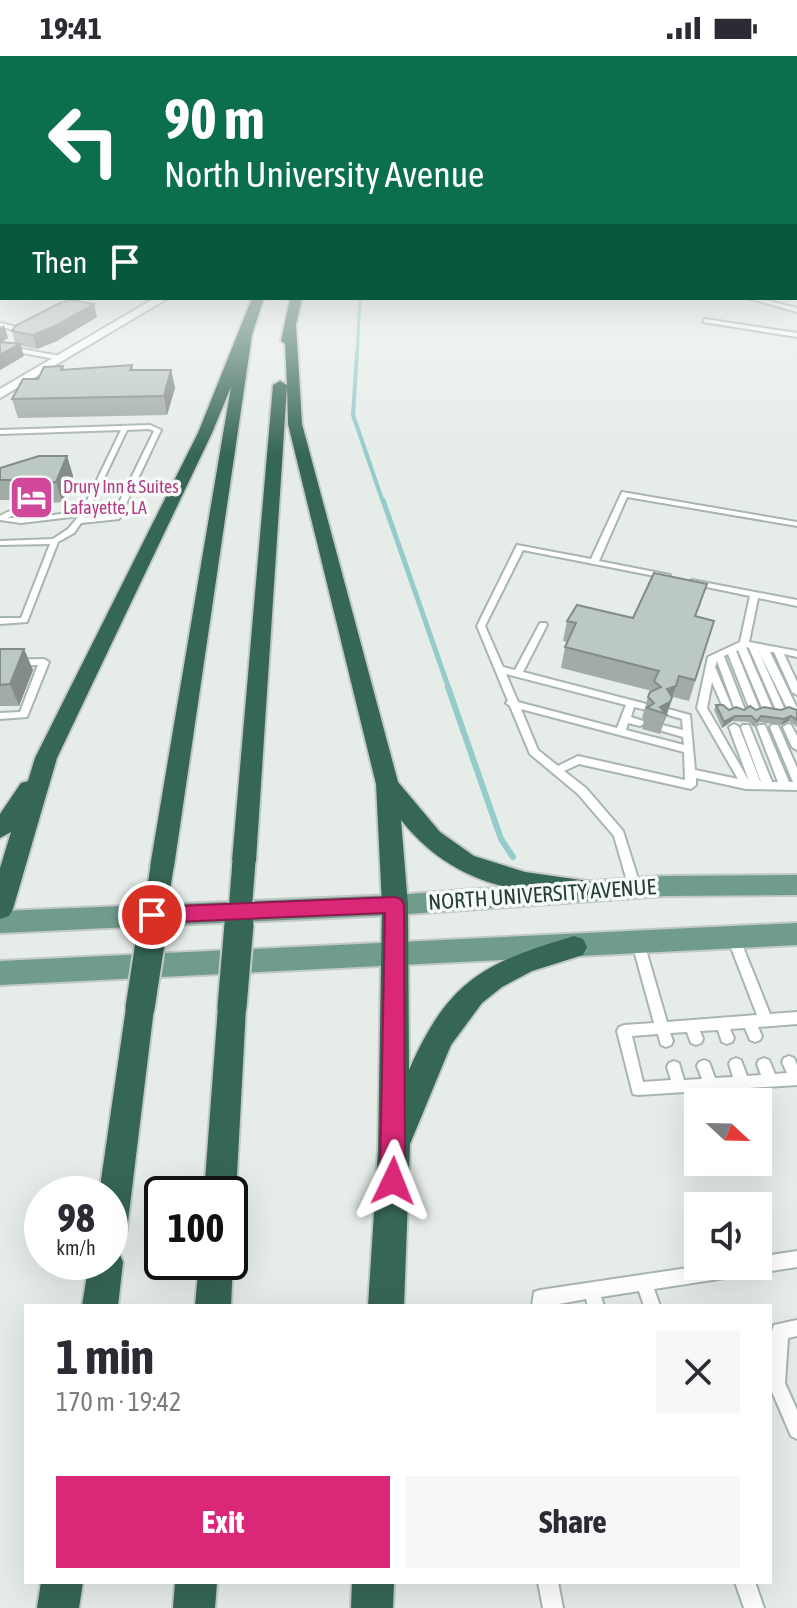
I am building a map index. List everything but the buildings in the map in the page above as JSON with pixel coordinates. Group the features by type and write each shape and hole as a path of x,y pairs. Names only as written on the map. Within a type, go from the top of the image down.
{"highway":[{"path":"0,829 16,813 46,758 205,433 254,310"},
{"path":"221,1176 278,395 294,310"},
{"path":"291,326 295,424 387,784 395,905 394,1150 386,1304"},
{"path":"117,1176 140,1008 246,335"},
{"path":"0,909 46,758"},
{"path":"387,784 431,839 453,856 508,881 588,891"},
{"path":"394,1150 431,1051 451,1017 482,985 514,966 574,947"},
{"path":"100,1304 104,1280"},
{"path":"213,1304 215,1280"},
{"path":"58,1608 62,1584"},
{"path":"194,1608 196,1584"},
{"path":"372,1608 373,1584"}],"main road":[{"name":"NORTH UNIVERSITY AVENUE","path":"0,922 395,905 635,888 797,885"},
{"path":"0,973 797,934"}],"street":[{"path":"0,394 142,310"}],"lane":[{"path":"705,321 797,335"},
{"path":"15,336 19,329 32,322"},
{"path":"0,325 19,329"},
{"path":"2,349 11,343"},
{"path":"2,349 60,358"},
{"path":"22,381 36,381"},
{"path":"0,432 150,427 158,430 116,517 83,517 47,510"},
{"path":"0,621 24,620 55,541 83,517 125,428"},
{"path":"594,562 625,494 797,524"},
{"path":"1,518 13,512 26,511"},
{"path":"1,518 10,522 48,520 61,513"},
{"path":"0,543 55,541"},
{"path":"635,888 619,834 582,791 534,752 481,626 520,547 797,603"},
{"path":"755,594 746,646 755,710"},
{"path":"518,674 543,625"},
{"path":"746,646 793,710"},
{"path":"746,646 780,710"},
{"path":"746,646 768,710"},
{"path":"757,786 702,708 713,657 746,646 777,650 796,657"},
{"path":"777,650 797,692"},
{"path":"719,655 740,710"},
{"path":"0,663 44,662 24,715 3,716 0,729"},
{"path":"711,667 728,710"},
{"path":"498,669 647,707"},
{"path":"511,703 689,750"},
{"path":"620,732 631,703"},
{"path":"556,771 578,760 691,785 687,717 668,712"},
{"path":"625,719 640,723"},
{"path":"734,727 757,786"},
{"path":"746,727 757,786"},
{"path":"762,727 793,784"},
{"path":"775,727 793,784"},
{"path":"788,727 797,747"},
{"path":"662,728 688,735"},
{"path":"690,773 757,786 793,784"},
{"path":"733,937 778,1034"},
{"path":"638,943 665,1034"},
{"path":"789,1062 796,1079 638,1089 624,1031 665,1034 694,1032 722,1024 797,1018"},
{"path":"749,1022 755,1036"},
{"path":"722,1024 727,1038"},
{"path":"736,1064 742,1083"},
{"path":"764,1064 770,1080"},
{"path":"704,1066 711,1085"},
{"path":"674,1067 679,1087"},
{"path":"772,1263 797,1259"},
{"path":"540,1304 540,1298 594,1298 644,1283 684,1277"},
{"path":"644,1283 651,1304"},
{"path":"797,1328 780,1331 777,1383 797,1430"},
{"path":"548,1584 553,1608"},
{"path":"746,1584 754,1608"}],"waterway":[{"path":"357,355 359,310"},
{"path":"357,353 353,415 383,502"},
{"path":"383,500 449,689"},
{"path":"448,687 501,839 513,857"}],"place":[{"name":"Drury Inn & Suites Lafayette, LA","path":"32,497"}],"route":[{"path":"152,915 395,905 393,1181"}]}
